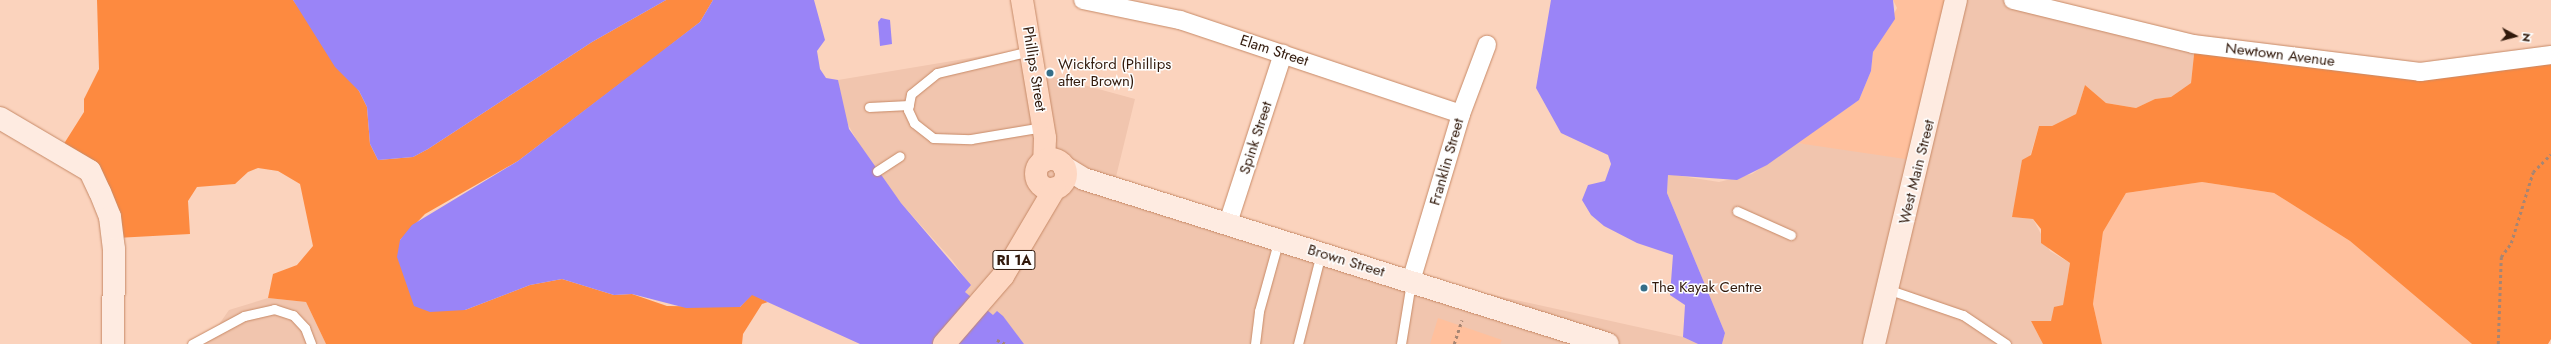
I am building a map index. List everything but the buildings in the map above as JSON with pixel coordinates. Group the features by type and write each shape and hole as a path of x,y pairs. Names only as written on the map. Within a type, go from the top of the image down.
{"main road":[{"name":"Phillips Street","path":"1022,0 1044,132 1058,175"},
{"name":"West Main Street","path":"1874,344 1956,0"},
{"path":"0,118 90,172 110,217 114,249 113,344"},
{"name":"Brown Street","path":"1058,175 1228,223 1608,344"},
{"name":"RI 1A","path":"944,344 1003,276 1040,212 1058,175"}],"street":[{"name":"Elam Street","path":"1083,0 1180,20 1461,114"},
{"name":"Newtown Avenue","path":"2013,0 2193,44 2420,72 2551,55"},
{"name":"Franklin Street","path":"1411,281 1461,114 1487,45"},
{"name":"Spink Street","path":"1228,223 1284,54"}],"lane":[{"path":"1030,51 936,73 911,94 909,105 914,123 933,138 971,139 1044,132"},
{"path":"869,106 909,105"},
{"path":"877,171 900,156"},
{"path":"1736,211 1791,235"},
{"path":"1256,344 1259,311 1279,239"},
{"path":"1298,344 1321,253"},
{"path":"1401,344 1411,281"},
{"path":"1887,289 1963,315 2006,344"},
{"path":"192,344 244,316 274,309 293,315 305,328 311,344"}],"path":[{"path":"2498,344 2501,257 2511,243 2533,172 2551,154"},
{"path":"1454,344 1462,320"},
{"path":"997,340 1006,344"}],"shaded area":[{"path":"97,0 293,0 359,91 367,107 370,144 378,160 413,157 428,149 592,42 666,0 713,0 700,22 654,58 518,161 425,214 400,240 465,310 530,285 562,279 614,295 632,294 667,306 740,307 752,294 768,302 762,304 743,334 742,344 326,344 306,302 268,298 273,274 297,265 313,246 300,184 278,171 258,168 248,172 235,184 197,187 188,201 190,234 116,238 111,214 60,150 84,112 84,99 99,69"},
{"path":"293,0 666,0 592,42 428,149 413,157 378,160 370,144 367,107 359,91 335,67"},
{"path":"713,0 814,0 825,40 817,51 820,69 826,78 838,80 849,129 901,203 971,285 965,292 993,315 997,311 1003,316 1024,344 860,344 752,295 740,307 686,308 632,294 614,295 562,279 530,285 465,310 430,312 414,306 397,257 400,240 412,225 518,161 700,22"},
{"path":"1551,0 1893,0 1895,19 1873,52 1871,71 1859,100 1767,165 1737,180 1668,175 1667,193 1725,333 1722,344 1698,344 1683,337 1685,305 1670,295 1673,255 1637,243 1604,226 1591,215 1582,200 1588,185 1605,181 1611,164 1608,155 1561,133 1536,88"},
{"path":"1893,0 1950,0 1912,160 1797,143 1859,100 1871,71 1873,52 1897,8"},
{"path":"1950,0 2009,0 2195,45 2191,83 2171,97 2155,99 2136,108 2106,103 2085,85 2076,114 2052,126 2039,126 2012,217 2033,219 2050,251 2070,263 2063,305 2051,321 2031,321 2043,344 1722,344 1725,333 1667,193 1668,174 1719,182 1752,174 1797,143 1824,145"},
{"path":"881,18 890,20 892,44 880,46 878,22"},
{"path":"2195,45 2428,71 2551,55 2551,339 2548,344 2472,344 2350,241 2274,193 2202,182 2126,193 2103,232 2093,304 2102,344 2043,344 2031,321 2051,321 2054,307 2063,305 2070,263 2041,243 2041,229 2033,219 2012,217 2022,160 2031,155 2039,126 2052,126 2076,114 2085,85 2106,103 2136,108 2155,99 2171,97 2191,83"},
{"path":"1024,49 1047,75 1135,99 1113,189 1412,277 1683,337 1698,344 1024,344 965,292 970,285 952,260 901,203 868,160 842,114 838,80"},
{"path":"2202,182 2274,193 2350,241 2472,344 2102,344 2093,304 2103,232 2126,193"},
{"path":"268,298 306,302 326,344 194,344 213,333 229,310"},
{"path":"1438,318 1502,340 1500,344 1430,344"}],"place":[{"name":"Wickford (Phillips after Brown)","path":"1050,73"},
{"name":"The Kayak Centre","path":"1644,288"}]}
